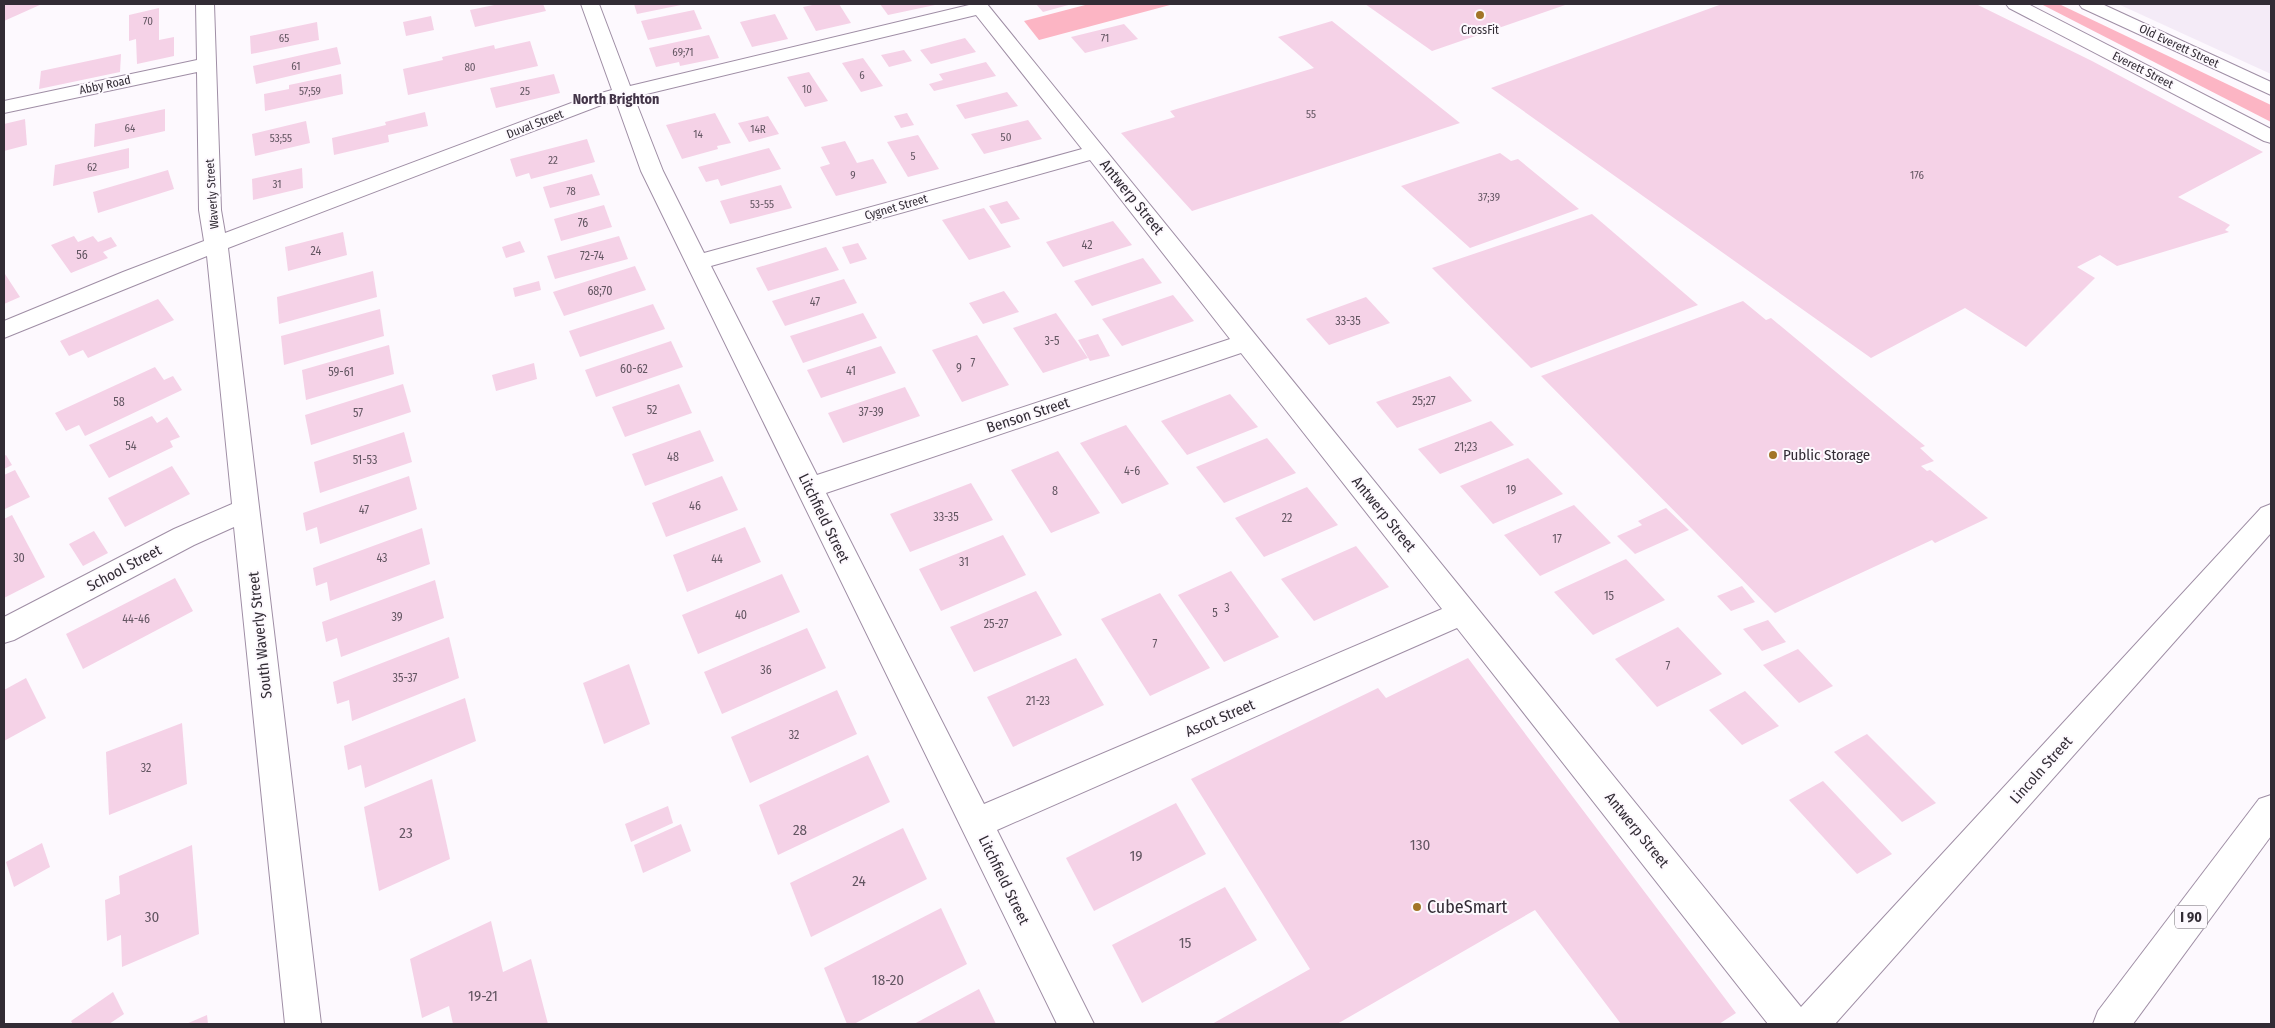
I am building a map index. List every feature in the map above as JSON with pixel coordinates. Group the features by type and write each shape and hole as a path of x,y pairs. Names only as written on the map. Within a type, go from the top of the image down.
{"main road":[{"name":"Waverly Street","path":"4,330 131,277 216,245 210,210 205,4"},
{"name":"Litchfield Street","path":"590,4 646,159 1076,1024"},
{"name":"Everett Street","path":"2015,4 2271,137"},
{"name":"Old Everett Street","path":"2088,4 2271,88"},
{"name":"Duval Street","path":"216,245 597,100 979,6"},
{"name":"Antwerp Street","path":"979,6 1791,1024"},
{"name":"Abby Road","path":"4,107 207,64"},
{"name":"Cygnet Street","path":"697,262 1096,152"},
{"name":"South Waverly Street","path":"216,245 303,1024"},
{"name":"Benson Street","path":"809,488 1248,342"},
{"name":"School Street","path":"4,631 184,537 246,510"},
{"name":"Lincoln Street","path":"1811,1024 2271,515"},
{"name":"Ascot Street","path":"976,823 1463,613"},
{"name":"I 90","path":"2111,1024 2271,810"}],"shaded area":[{"path":"1089,4 1170,5 1039,40 1024,21"},
{"path":"2041,4 2059,4 2271,105 2271,122"},
{"path":"2118,4 2271,4 2271,74"}],"building":[{"path":"4,4 42,4 4,21"},
{"path":"499,4 543,4 546,11 475,27 470,10"},
{"path":"634,4 681,4 681,5 637,14"},
{"path":"817,4 839,4 851,23 816,31 803,7"},
{"path":"880,4 935,4 935,5 888,15"},
{"path":"1036,4 1072,4 1043,12"},
{"path":"1365,4 1568,4 1432,51"},
{"path":"1722,4 1976,4 2092,61 2263,152 2178,197 2230,225 2225,230 2229,232 2117,266 2100,255 2077,267 2095,278 2026,347 1965,308 1871,358 1491,88"},
{"path":"159,8 159,40 174,37 174,56 137,64 136,39 129,41 129,15"},
{"path":"694,10 702,29 648,40 641,21"},
{"path":"775,14 788,39 752,47 740,22"},
{"path":"431,16 434,30 406,36 403,22"},
{"path":"1332,21 1460,123 1192,211 1121,133 1175,117 1170,111 1314,68 1278,37"},
{"path":"317,22 319,40 251,54 250,36"},
{"path":"1124,24 1138,39 1085,53 1071,37"},
{"path":"709,35 719,58 680,66 679,62 656,67 649,48"},
{"path":"965,38 976,52 931,64 920,50"},
{"path":"530,41 538,66 408,95 403,69 443,60 442,57 494,45 495,49"},
{"path":"337,47 341,64 256,84 253,66"},
{"path":"904,50 912,61 889,67 881,55"},
{"path":"121,54 120,72 39,89 41,71"},
{"path":"863,58 883,86 861,92 842,63"},
{"path":"986,62 996,76 934,91 929,84 943,80 939,74"},
{"path":"809,72 828,101 805,107 787,77"},
{"path":"341,74 343,94 265,111 264,94 289,89 289,85"},
{"path":"554,74 560,93 496,108 490,88"},
{"path":"1007,92 1018,106 965,119 956,105"},
{"path":"165,109 165,131 94,147 95,124"},
{"path":"425,112 428,126 388,135 389,142 334,155 332,138 386,125 385,122"},
{"path":"715,113 731,143 717,146 718,149 682,159 666,125"},
{"path":"907,113 914,125 901,128 894,116"},
{"path":"768,116 779,134 749,142 738,123"},
{"path":"25,119 27,145 4,151 4,124"},
{"path":"1028,120 1042,139 984,154 971,134"},
{"path":"306,121 310,143 255,156 252,134"},
{"path":"918,135 939,169 908,177 887,142"},
{"path":"587,139 595,162 531,179 529,173 516,177 510,159"},
{"path":"845,141 857,163 873,159 887,183 836,196 820,167 830,164 821,147"},
{"path":"129,148 129,168 53,186 55,165"},
{"path":"769,148 781,169 721,186 718,179 706,182 698,167"},
{"path":"1500,153 1511,161 1518,159 1579,209 1470,248 1401,186"},
{"path":"302,168 303,188 253,200 252,179"},
{"path":"168,170 174,189 98,213 93,192"},
{"path":"592,174 600,195 550,208 543,187"},
{"path":"781,185 792,208 730,224 720,201"},
{"path":"1007,201 1020,219 1001,224 989,206"},
{"path":"604,205 612,227 561,241 554,219"},
{"path":"984,208 1011,247 969,260 942,220"},
{"path":"1592,214 1698,305 1531,368 1432,268"},
{"path":"1113,221 1132,245 1063,267 1046,242"},
{"path":"343,232 347,255 288,271 285,247"},
{"path":"74,236 78,242 93,236 98,242 111,237 117,246 103,252 108,258 71,273 51,245"},
{"path":"619,236 628,259 555,279 547,256"},
{"path":"520,241 525,252 506,258 502,247"},
{"path":"858,243 867,259 850,264 842,247"},
{"path":"826,247 839,270 768,291 756,268"},
{"path":"1143,258 1162,283 1092,306 1074,281"},
{"path":"635,266 646,290 564,316 553,292"},
{"path":"373,271 377,297 279,324 277,297"},
{"path":"4,275 20,297 4,304"},
{"path":"844,279 857,303 785,326 772,301"},
{"path":"539,281 541,290 515,297 513,288"},
{"path":"1004,291 1019,312 983,324 969,303"},
{"path":"1173,295 1194,321 1122,346 1102,319"},
{"path":"1366,297 1390,323 1329,345 1306,319"},
{"path":"158,299 174,320 88,358 83,350 69,356 60,341"},
{"name":"Public Storage","path":"1743,301 1766,320 1771,318 1925,446 1920,448 1934,461 1921,466 1927,471 1930,470 1988,518 1935,543 1932,540 1775,613 1541,376"},
{"path":"653,304 665,329 580,357 569,331"},
{"path":"380,309 384,336 284,365 281,336"},
{"path":"863,313 877,338 803,363 790,336"},
{"path":"1056,313 1088,358 1043,373 1013,328"},
{"path":"1098,334 1110,356 1090,361 1078,340"},
{"path":"977,335 1009,385 962,402 932,350"},
{"path":"671,341 683,367 596,397 585,370"},
{"path":"389,345 394,374 306,400 302,370"},
{"path":"881,346 896,373 821,398 807,370"},
{"path":"534,363 537,379 496,391 492,375"},
{"path":"155,367 164,380 173,376 182,390 85,436 79,425 66,431 55,413"},
{"path":"1450,376 1472,401 1397,428 1376,402"},
{"path":"403,384 411,412 311,445 305,415"},
{"path":"679,384 692,413 625,437 612,407"},
{"path":"905,387 920,416 843,443 828,413"},
{"path":"1230,394 1258,427 1187,455 1161,421"},
{"path":"152,416 157,423 167,417 180,437 170,441 173,447 109,478 89,445"},
{"path":"1491,421 1514,445 1440,474 1418,449"},
{"path":"1126,425 1169,484 1122,504 1080,443"},
{"path":"700,430 714,461 645,486 632,454"},
{"path":"404,432 412,462 320,493 314,462"},
{"path":"1267,438 1296,473 1224,503 1196,467"},
{"path":"1058,451 1100,513 1051,533 1011,470"},
{"path":"6,455 12,465 4,469 4,456"},
{"path":"1528,458 1563,494 1493,524 1460,486"},
{"path":"172,466 190,494 125,527 108,498"},
{"path":"15,470 30,497 5,509 4,475"},
{"path":"409,476 417,509 320,544 317,527 306,531 303,513"},
{"path":"722,476 738,510 666,537 652,503"},
{"path":"971,483 993,520 910,552 890,514"},
{"path":"1307,487 1338,525 1264,557 1235,518"},
{"path":"1574,505 1611,543 1540,576 1504,535"},
{"path":"1666,508 1689,530 1635,554 1617,536 1642,525 1638,521"},
{"path":"12,515 45,577 4,598 4,519"},
{"path":"745,527 761,562 687,592 673,555"},
{"path":"422,528 430,564 330,601 327,582 316,586 313,568"},
{"path":"94,531 108,553 83,566 69,544"},
{"path":"1003,535 1026,575 941,611 919,569"},
{"path":"1356,546 1389,587 1314,621 1281,579"},
{"path":"1626,559 1665,600 1593,635 1554,592"},
{"path":"1231,571 1279,637 1224,662 1178,595"},
{"path":"782,574 800,612 698,654 682,615"},
{"path":"175,578 193,611 83,669 66,634"},
{"path":"435,580 444,618 341,657 337,638 326,642 322,622"},
{"path":"1742,586 1755,602 1731,611 1717,596"},
{"path":"1036,591 1062,635 974,672 950,627"},
{"path":"1160,593 1210,668 1150,696 1101,619"},
{"path":"1768,620 1786,642 1762,651 1743,629"},
{"path":"1678,627 1722,674 1657,707 1615,659"},
{"path":"807,628 826,668 722,714 704,672"},
{"path":"449,637 459,678 352,721 349,700 337,704 333,682"},
{"path":"1798,649 1833,686 1799,703 1763,665"},
{"path":"1076,658 1104,705 1013,747 987,697"},
{"path":"1468,658 1736,1013 1719,1024 1621,1024 1535,910 1337,1024 1212,1024 1310,969 1191,779 1378,688 1386,698"},
{"path":"629,664 650,724 604,744 583,683"},
{"path":"26,678 46,718 4,741 4,690"},
{"path":"837,690 857,734 750,783 731,737"},
{"path":"1745,691 1779,726 1742,745 1709,710"},
{"path":"465,698 476,741 365,788 361,765 348,770 344,746"},
{"path":"182,723 187,784 109,815 106,752"},
{"path":"1867,734 1936,803 1902,822 1834,752"},
{"path":"868,755 890,802 778,855 759,805"},
{"path":"432,779 450,859 379,891 364,807"},
{"path":"1823,781 1892,854 1857,874 1789,800"},
{"path":"1176,803 1206,854 1094,911 1066,858"},
{"path":"668,806 673,823 631,842 625,824"},
{"path":"681,824 691,851 643,873 634,845"},
{"path":"903,828 927,879 811,937 790,883"},
{"path":"42,843 50,867 14,887 6,862"},
{"path":"192,845 199,934 122,967 121,935 107,941 105,900 120,894 119,876"},
{"path":"1225,887 1257,940 1142,1003 1112,945"},
{"path":"941,908 967,964 854,1024 847,1024 824,968"},
{"path":"491,921 503,972 531,959 548,1024 453,1024 449,1006 422,1018 410,959"},
{"path":"979,989 996,1024 914,1024"},
{"path":"113,992 124,1014 109,1024 73,1024 71,1021"},
{"path":"207,1015 208,1024 186,1024"}],"place":[{"name":"CrossFit","path":"1480,15"},
{"name":"Public Storage","path":"1773,455"},
{"name":"CubeSmart","path":"1417,907"}],"district":[{"name":"North Brighton","path":"616,99"}]}
